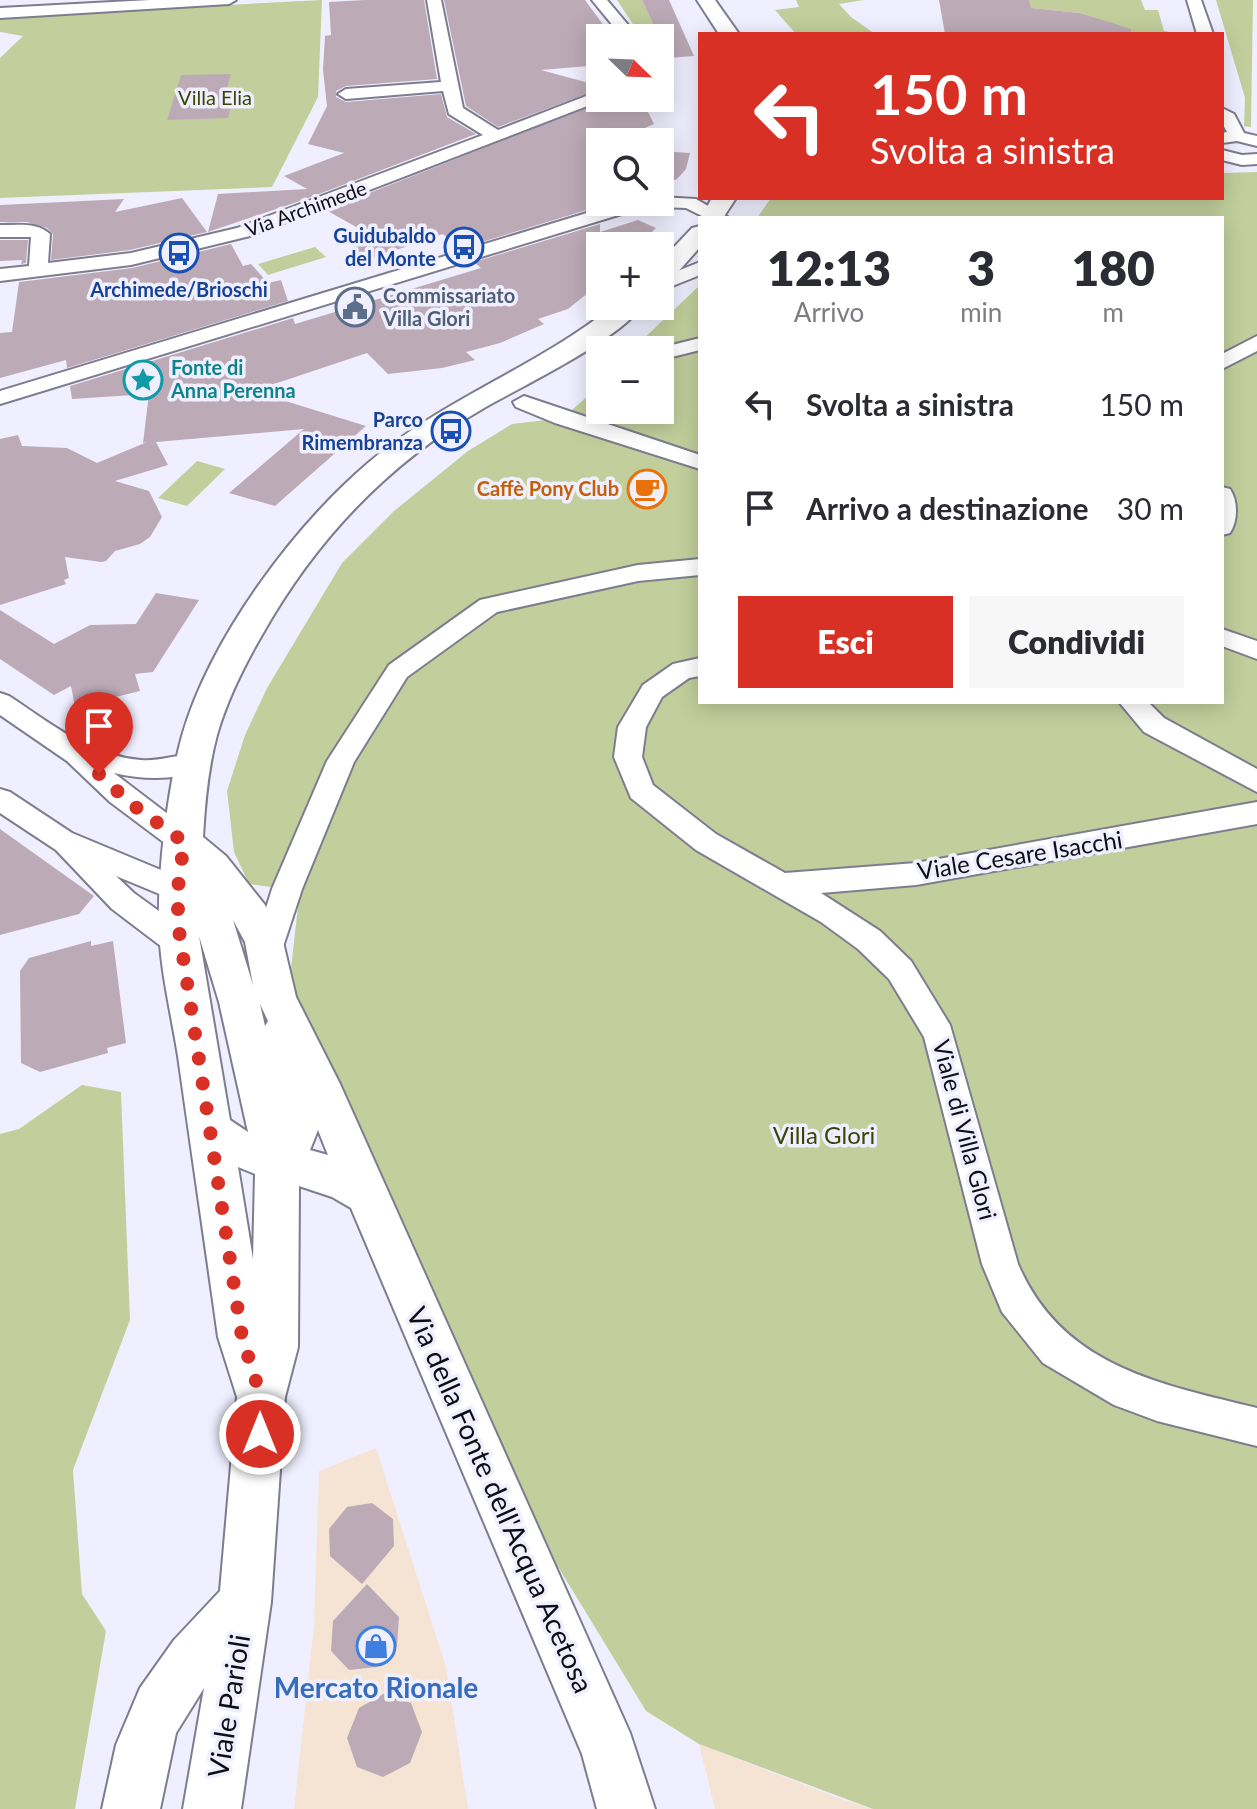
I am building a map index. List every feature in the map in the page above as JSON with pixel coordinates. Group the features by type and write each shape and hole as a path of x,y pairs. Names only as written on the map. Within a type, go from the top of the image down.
{"main road":[{"path":"706,0 728,32"},
{"path":"736,9 740,32"},
{"path":"674,261 698,234"},
{"path":"261,1397 242,1337 208,1129 196,911 184,842 193,764 201,733 237,651 279,577 327,516 366,479 416,439 569,349 609,320"},
{"path":"196,911 255,924 267,953 297,1128 291,1145 277,1164"},
{"path":"196,911 239,1002 277,1164 275,1332 261,1397"},
{"name":"Via della Fonte dell'Acqua Acetosa","path":"276,997 319,1084 610,1753 626,1809"},
{"path":"208,1129 230,1145 277,1164 341,1178 366,1194"},
{"name":"Viale Parioli","path":"223,1794 245,1602 261,1397"},
{"name":"Viale Parioli","path":"131,1809 148,1734 160,1707 188,1663 245,1602"},
{"path":"610,1753 645,1809"}],"street":[{"path":"0,13 229,0"},
{"path":"434,0 448,86 456,112 497,137"},
{"path":"599,0 619,24"},
{"path":"1194,0 1204,32"},
{"path":"346,94 448,86"},
{"name":"Via Archimede","path":"0,275 131,259 243,232 586,102"},
{"path":"1224,115 1243,137"},
{"path":"1227,159 1257,159"},
{"path":"674,193 698,184"},
{"path":"674,201 690,203 714,216"},
{"path":"1,398 594,216"},
{"path":"0,231 29,230 41,234 38,272"},
{"path":"674,279 698,269"},
{"path":"1224,362 1256,342"},
{"path":"674,350 698,344"},
{"path":"524,402 563,418 698,461"},
{"path":"267,953 287,889 341,761 398,671 489,606 638,573 698,567"},
{"path":"1224,638 1257,650"},
{"name":"Viale di Villa Glori","path":"698,667 682,670 652,691 632,727 628,757 641,791 706,842 869,940 900,970 939,1034 1000,1264 1015,1300 1056,1350 1114,1386 1157,1402 1257,1427"},
{"path":"0,702 77,754 120,795 184,842"},
{"path":"1134,704 1154,725 1257,782"},
{"path":"77,754 142,770 193,764"},
{"path":"1,800 62,841 196,911"},
{"name":"Viale Cesare Isacchi","path":"782,885 916,874 1257,813"},
{"path":"62,841 123,901 196,911"}],"shaded area":[{"name":"Mercato Rionale","path":"376,1448 446,1667 468,1809 294,1809 314,1625 319,1471"},
{"path":"699,1744 841,1799 873,1809 715,1809"}],"green space":[{"name":"Villa Elia","path":"322,0 318,97 272,187 0,198 0,58 23,36 0,32 0,17"},
{"path":"617,0 642,0 653,24 633,24"},
{"path":"796,0 864,0 839,4 872,32 794,32 775,10 799,7"},
{"path":"1029,0 1141,0 1145,10 1158,10 1164,31 1169,32 1116,32 1101,20 1080,13 1030,8"},
{"path":"1216,0 1253,0 1251,127 1244,126 1245,98"},
{"name":"Villa Glori","path":"1257,172 1257,1809 873,1809 699,1744 646,1711 546,1547 326,1101 290,977 299,898 287,889 249,884 234,852 227,791 245,735 267,688 342,563 394,511 468,451 512,424 563,418 586,397 586,424 674,424 674,336 646,336 663,320 674,320 674,310 698,287 698,704 1224,704 1224,216 758,216 770,200 1224,200 1224,173"},
{"path":"315,247 326,257 268,275 258,264"},
{"path":"197,461 225,469 187,506 158,498"},
{"path":"82,1085 121,1092 130,1320 73,1470 82,1594 106,1631 75,1809 0,1809 0,1134 19,1129"}],"building":[{"path":"424,0 437,79 346,86 336,91 336,97 346,102 441,94 447,117 476,134 306,199 208,232 218,194 307,189 284,176 344,153 308,144 327,106 323,70 325,36 331,35 329,2"},
{"path":"444,0 585,0 603,24 586,24 586,66 541,70 586,82 586,94 498,127 466,106"},
{"path":"642,0 669,0 694,56 674,58 674,24 653,24"},
{"path":"939,0 1029,0 1031,8 1080,13 1131,29 1131,32 945,32"},
{"path":"231,74 227,88 236,88 228,118 167,120 181,75"},
{"path":"586,108 586,112 648,112 654,124 645,128 586,128 586,210 459,249 443,234 367,260 346,239 365,232 326,210"},
{"path":"674,152 690,153 686,169 674,180"},
{"path":"182,198 207,232 130,250 51,260 53,234 47,228 27,222 0,222 0,205 124,199 115,212"},
{"path":"638,220 656,228 652,232 600,232"},
{"path":"600,224 600,232 586,232 586,294 568,309 538,319 544,324 500,343 466,352 475,360 442,368 388,374 367,353 253,391 366,426 275,506 229,493 304,429 156,442 168,465 115,481 149,491 162,517 150,537 140,544 115,551 106,561 65,557 69,578 64,580 66,584 0,605 0,439 18,435 22,446 67,448 97,463 147,442 143,443 149,394 72,399 70,386 293,318 295,324 481,268 474,262"},
{"path":"0,240 28,240 26,263 21,264 22,260 0,261"},
{"path":"231,244 243,266 251,264 268,283 281,280 288,301 67,368 66,360 0,378 0,333 12,332 19,282 132,268"},
{"path":"156,593 199,600 153,672 135,674 140,691 75,707 71,686 54,695 0,659 0,610 54,644 90,625 136,624"},
{"path":"0,829 94,896 79,914 0,935"},
{"path":"91,941 91,946 113,941 126,1043 107,1048 108,1053 40,1072 21,1063 20,971 29,958"},
{"path":"372,1503 393,1519 394,1546 362,1584 330,1556 329,1529 347,1507"},
{"path":"367,1584 399,1617 397,1646 377,1667 349,1670 331,1651 333,1621"},
{"path":"385,1693 411,1703 422,1732 410,1763 383,1777 357,1767 347,1738 359,1708"}],"place":[{"name":"Guidubaldo del Monte","path":"464,247"},
{"name":"Archimede/Brioschi","path":"179,253"},
{"name":"Commissariato Villa Glori","path":"355,307"},
{"name":"Fonte di Anna Perenna","path":"143,380"},
{"name":"Parco Rimembranza","path":"451,431"},
{"name":"Caffè Pony Club","path":"647,489"},
{"name":"Mercato Rionale","path":"376,1646"}],"route":[{"path":"99,774 130,803 184,842 178,888 178,924 242,1337 261,1397 260,1434"}]}
